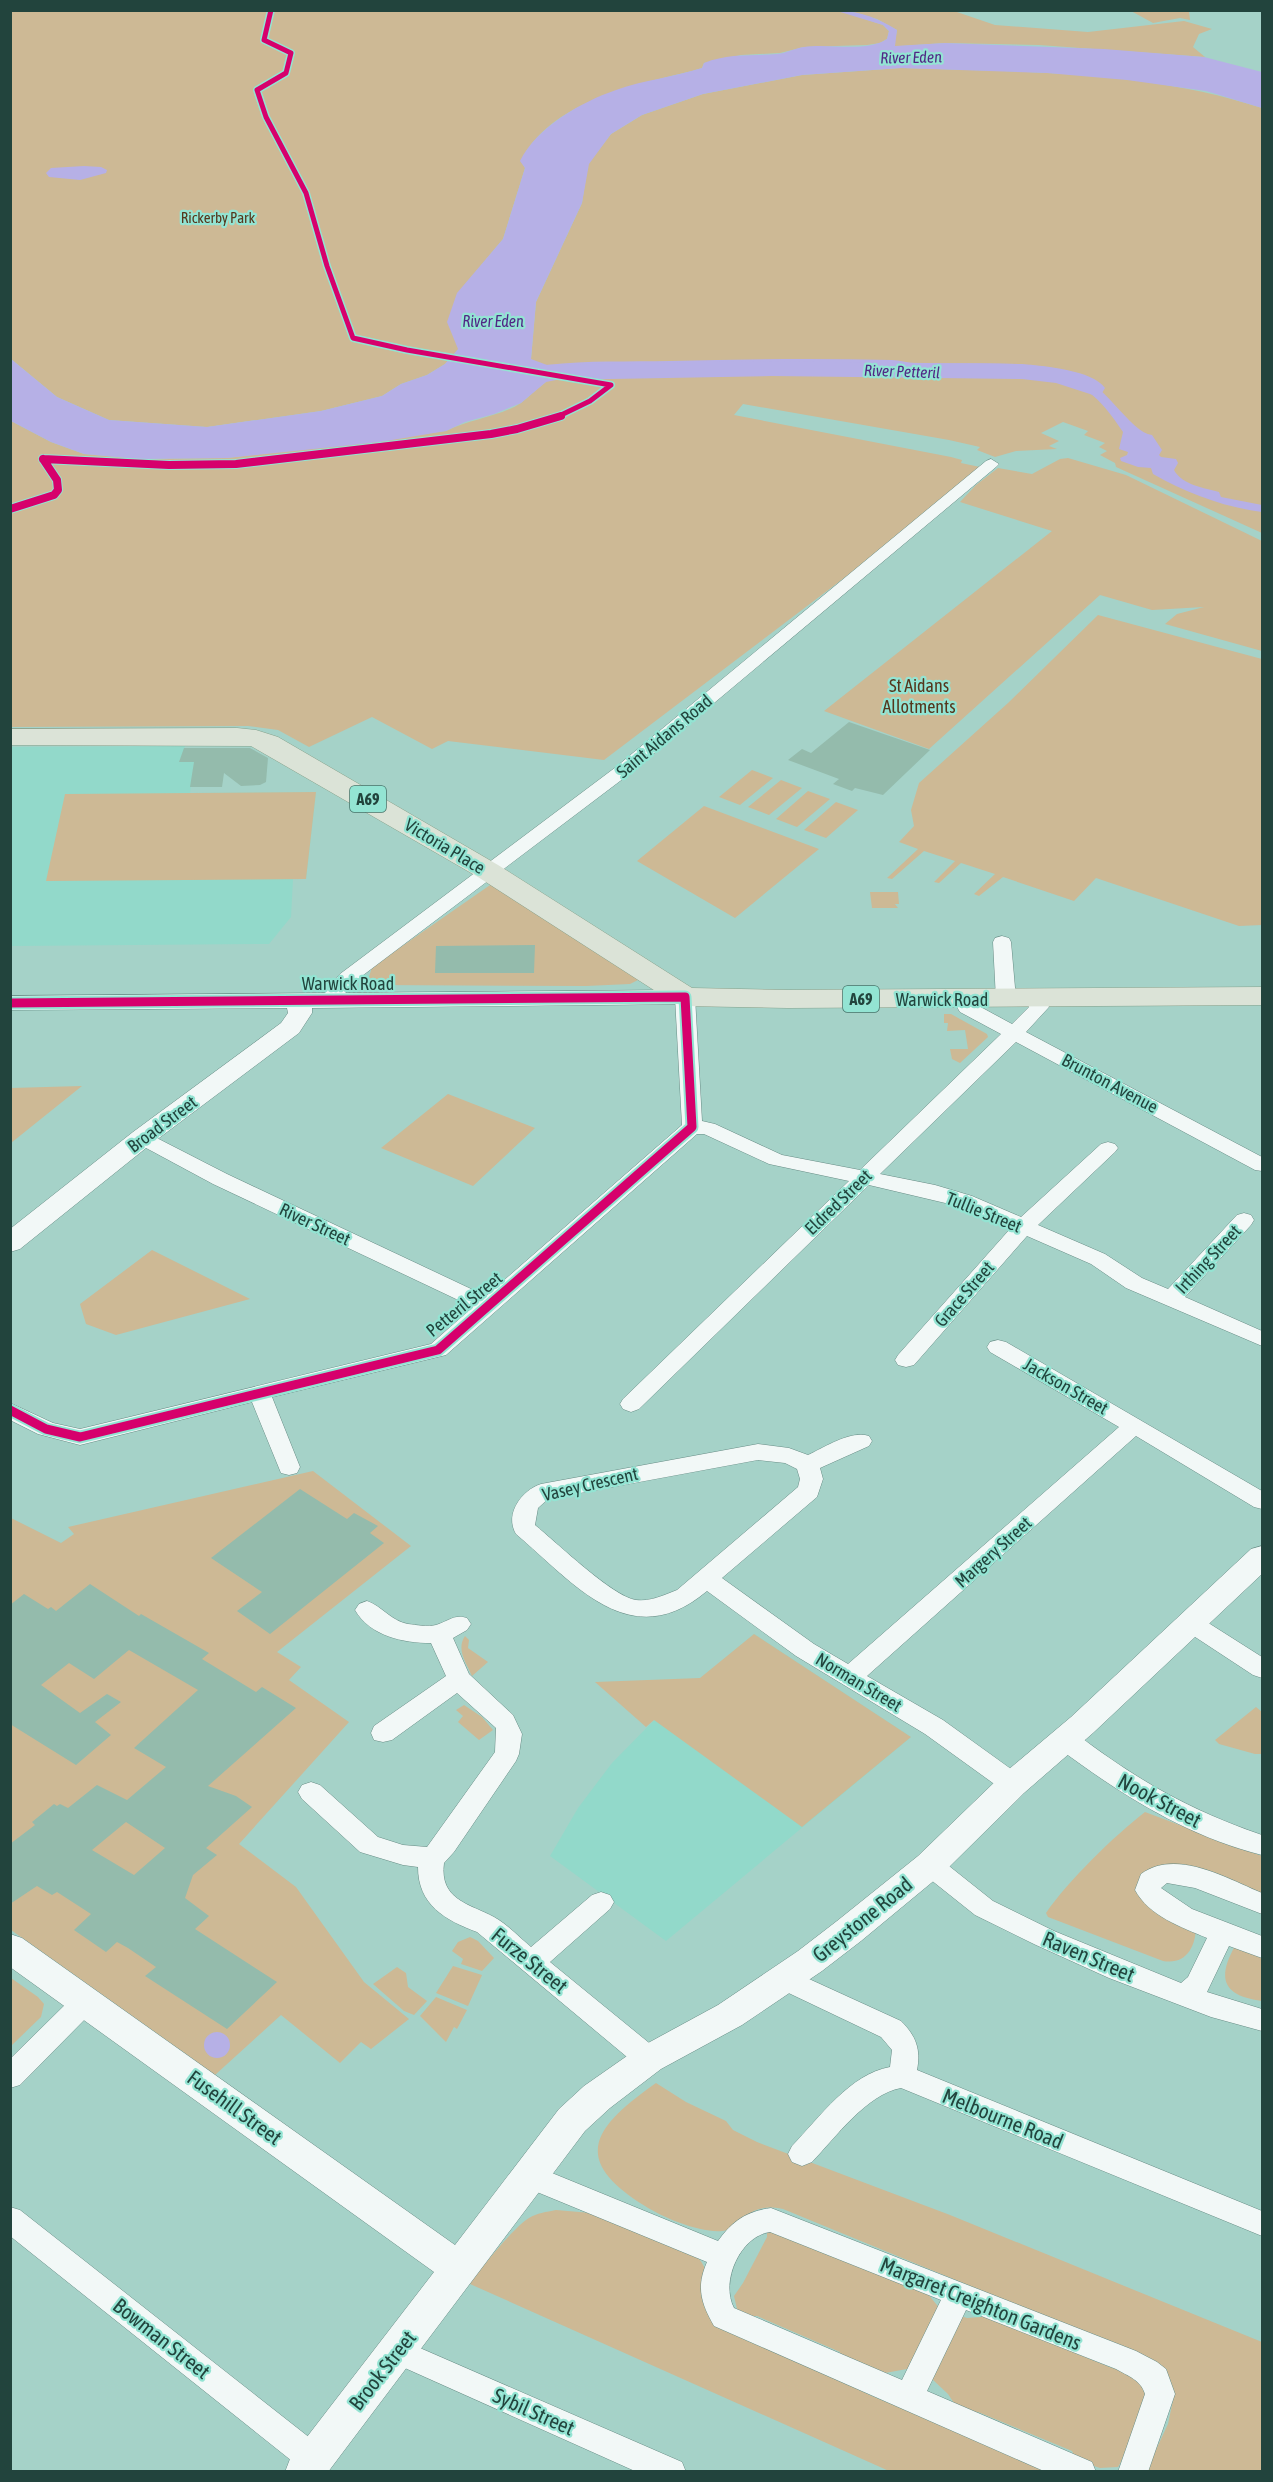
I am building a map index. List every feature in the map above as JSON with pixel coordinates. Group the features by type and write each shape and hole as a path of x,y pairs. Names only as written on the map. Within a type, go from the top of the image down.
{"main road":[{"name":"Victoria Place","path":"10,737 237,736 256,738 312,766 488,871 685,997"},
{"name":"Warwick Road","path":"685,997 1006,999 1263,996"}],"street":[{"name":"Saint Aidans Road","path":"330,998 347,978 622,771 991,464"},
{"path":"1002,942 1006,999"},
{"name":"Warwick Road","path":"10,1003 330,998 685,997"},
{"path":"685,997 692,1127"},
{"name":"Eldred Street","path":"631,1404 1015,1032 1039,1007 1037,998"},
{"name":"Broad Street","path":"10,1243 142,1138 290,1028 300,1013 299,999"},
{"name":"Brunton Avenue","path":"962,999 967,1008 1263,1166"},
{"name":"Tullie Street","path":"692,1127 708,1128 776,1160 935,1192 965,1201 1098,1259 1134,1283 1263,1339"},
{"name":"Petteril Street","path":"10,1410 46,1429 80,1437 438,1350 692,1127"},
{"name":"River Street","path":"142,1138 245,1191 489,1306"},
{"name":"Grace Street","path":"906,1360 1023,1227 1108,1148"},
{"name":"Irthing Street","path":"1172,1298 1244,1220"},
{"name":"Jackson Street","path":"998,1347 1263,1501"},
{"path":"260,1394 289,1467"},
{"name":"Margery Street","path":"850,1677 1134,1426"},
{"path":"807,1464 861,1441"},
{"name":"Vasey Crescent","path":"758,1452 793,1456 807,1464 812,1476 809,1491 707,1579 685,1596 669,1604 654,1608 633,1609 609,1599 524,1528 523,1517 527,1505 541,1492 758,1452"},
{"name":"Greystone Road","path":"459,2269 572,2120 597,2097 649,2059 701,2032 785,1979 849,1931 930,1865 1013,1784 1066,1740 1263,1557"},
{"name":"Norman Street","path":"707,1579 805,1650 934,1727 1013,1784"},
{"path":"311,1792 369,1845 403,1856 433,1858 445,1845 507,1754 510,1733 505,1722 459,1679 449,1629 398,1632 384,1627 367,1610"},
{"path":"1191,1623 1263,1669"},
{"path":"383,1733 459,1679"},
{"name":"Nook Street","path":"1066,1740 1108,1773 1146,1796 1193,1820 1263,1845"},
{"name":"Furze Street","path":"433,1858 430,1864 431,1874 442,1903 460,1915 486,1925 533,1961 649,2059"},
{"name":"Raven Street","path":"930,1865 984,1908 1118,1970 1220,2009 1263,2020"},
{"path":"1263,1904 1181,1874 1166,1872 1150,1881 1148,1890 1160,1904 1263,1947"},
{"path":"533,1961 601,1902"},
{"path":"1186,1995 1202,1977 1223,1931"},
{"name":"Fusehill Street","path":"10,1948 87,2000 459,2269"},
{"path":"785,1979 891,2029 903,2040 906,2054 902,2076 881,2080 855,2099 802,2154"},
{"path":"10,2077 87,2000"},
{"name":"Melbourne Road","path":"902,2076 1263,2224"},
{"path":"530,2176 724,2256"},
{"name":"Bowman Street","path":"10,2219 309,2465"},
{"name":"Margaret Creighton Gardens","path":"1081,2472 724,2318 716,2302 714,2287 724,2256 748,2227 754,2223 771,2220 1126,2360 1147,2371 1156,2379 1160,2394 1134,2472"},
{"name":"Brook Street","path":"309,2465 459,2269"},
{"path":"909,2398 960,2294"},
{"name":"Sybil Street","path":"397,2351 671,2472"}],"shaded area":[{"path":"185,746 181,762 194,762 190,793 316,792 306,879 293,879 291,917 269,944 11,946 10,747"},
{"path":"754,1634 911,1737 666,1941 550,1856 578,1808 612,1763 667,1707"}],"green space":[{"name":"Rickerby Park","path":"837,10 883,25 889,31 887,39 880,43 867,45 804,47 780,53 741,55 704,63 702,68 620,90 596,99 552,124 534,141 521,161 525,168 503,239 458,293 459,349 445,364 427,375 401,384 382,396 321,411 207,427 109,420 57,397 11,359 10,11"},
{"path":"849,11 954,11 995,25 1088,32 1184,21 1212,29 1199,34 1193,47 1205,57 1039,45 945,43 894,46 897,30 877,19"},
{"path":"1131,11 1189,11 1190,20 1180,18 1153,23"},
{"path":"901,68 1038,72 1129,80 1174,86 1262,108 1262,533 1116,467 1115,463 1100,455 1107,451 1099,447 1105,443 1084,435 1088,431 1063,422 1041,433 1059,441 1049,446 1057,449 1016,451 995,457 977,450 980,447 949,440 743,404 734,415 951,457 962,460 961,463 980,467 848,575 604,760 448,741 432,749 372,717 309,747 278,730 248,726 11,727 11,512 37,505 53,496 52,492 11,505 11,421 51,442 84,454 139,459 227,458 446,431 503,412 521,403 546,382 531,359 536,302 582,203 588,164 611,134 642,115 703,94 802,75"},
{"name":"St Aidans Allotments","path":"1068,458 1126,475 1262,541 1262,651 1165,624 1177,614 1204,607 1152,610 1100,595 929,749 824,711 1052,531 960,502 976,485 998,468 1032,474 1060,459"},
{"path":"1098,615 1262,659 1262,925 1239,926 1096,878 1074,901 1003,877 979,896 974,894 995,874 961,863 939,883 934,882 955,861 924,851 892,879 887,878 918,849 899,842 914,826 911,810 919,783 1008,703"},
{"path":"752,770 773,778 740,805 719,797"},
{"path":"781,780 802,788 769,815 748,807"},
{"path":"808,791 830,799 797,827 776,819"},
{"path":"316,792 306,879 46,881 65,794"},
{"path":"836,802 858,810 826,838 804,830"},
{"path":"704,806 819,849 735,918 637,861"},
{"path":"493,883 642,978 630,984 586,986 374,985 369,977 372,967"},
{"path":"870,892 898,892 899,904 895,904 898,908 872,908"},
{"path":"944,1014 951,1014 987,1034 988,1037 960,1063 952,1059 950,1049 968,1049 965,1030 947,1031 948,1023 944,1023"},
{"path":"82,1086 11,1143 11,1088"},
{"path":"448,1094 535,1128 473,1186 381,1148"},
{"path":"152,1250 250,1299 116,1335 86,1324 80,1304"},
{"path":"313,1471 411,1546 277,1652 301,1667 289,1680 349,1722 239,1844 296,1887 364,1982 409,2019 371,2049 361,2042 340,2063 281,2015 215,2075 11,1930 11,1518 61,1543 74,1534 68,1527"},
{"path":"754,1634 911,1737 802,1827 654,1720 646,1727 595,1682 700,1678"},
{"path":"465,1636 469,1640 468,1648 488,1662 472,1676 461,1646"},
{"path":"464,1705 482,1717 493,1730 479,1740 458,1722 463,1716 456,1710"},
{"path":"1256,1707 1262,1712 1262,1754 1219,1744 1215,1740"},
{"path":"1145,1812 1262,1856 1262,1899 1195,1874 1142,1882 1196,1926 1194,1941 1188,1953 1171,1962 1163,1961 1048,1917 1046,1913 1092,1859"},
{"path":"470,1937 478,1941 494,1958 482,1971 461,1964 463,1959 452,1951 458,1942"},
{"path":"1235,1946 1262,1951 1262,2001 1239,1995 1227,1984 1226,1968"},
{"path":"453,1966 482,1975 468,2006 436,1993"},
{"path":"397,1967 406,1973 408,1987 427,2001 414,2015 404,2011 373,1984"},
{"path":"11,1978 44,2004 41,2017 11,2046"},
{"path":"436,1997 467,2010 457,2029 454,2027 446,2042 420,2016"},
{"path":"656,2083 686,2102 726,2121 733,2130 757,2142 950,2215 1262,2342 1262,2471 1146,2471 1168,2424 1173,2400 1164,2380 1019,2306 783,2209 759,2209 746,2216 737,2226 722,2231 713,2231 682,2224 645,2206 621,2189 606,2173 599,2158 599,2143 605,2128 618,2114"},
{"path":"556,2210 591,2213 695,2253 705,2269 704,2300 707,2312 712,2319 872,2396 1055,2471 889,2471 470,2284 523,2222 535,2215"},
{"path":"771,2230 923,2288 941,2310 967,2318 995,2316 1015,2328 1112,2368 1119,2369 1124,2365 1149,2393 1118,2467 1100,2468 1076,2460 1072,2451 978,2412 966,2421 948,2394 932,2379 907,2369 885,2373 839,2357 840,2352 757,2316 738,2313 734,2296 767,2237 767,2232"}],"water":[{"name":"River Eden","path":"837,11 861,14 897,30 895,46 945,43 1104,49 1204,57 1262,72 1262,108 1206,91 1127,80 1047,73 901,68 802,75 703,94 642,115 611,134 589,164 582,203 536,302 531,359 547,365 593,362 836,359 1049,367 1081,376 1093,384 1135,425 1152,435 1162,450 1159,455 1161,457 1176,459 1178,463 1174,470 1182,479 1219,492 1221,497 1262,505 1262,512 1233,507 1206,498 1153,474 1151,468 1138,467 1121,461 1120,458 1128,452 1119,449 1123,432 1098,400 1078,385 1054,375 1039,372 800,368 647,369 586,374 546,382 521,403 446,431 380,442 227,458 139,459 84,454 51,442 11,421 11,359 57,397 109,420 207,427 321,411 382,396 401,384 427,375 445,364 458,349 447,322 457,293 503,239 525,168 520,161 537,137 561,117 589,101 616,90 702,68 704,63 713,60 731,56 777,54 814,46 868,46 887,39 889,31 883,25"},
{"path":"101,167 107,170 106,173 80,180 49,177 46,173 51,168"},
{"path":"217,2032 226,2036 230,2045 226,2054 217,2058 208,2054 204,2045 208,2036"}],"building":[{"path":"849,722 930,750 883,795 855,788 852,791 833,784 839,779 788,760 802,749 811,753"},
{"path":"184,748 250,748 268,758 266,782 260,785 241,786 224,773 222,787 190,787 194,762 179,762"},
{"path":"535,945 534,973 435,973 436,946"},
{"path":"300,1489 347,1519 354,1513 378,1526 370,1533 384,1543 270,1634 237,1611 262,1592 211,1558"},
{"path":"90,1584 139,1616 141,1614 209,1653 202,1659 256,1692 262,1687 296,1708 208,1786 236,1796 252,1807 206,1848 217,1855 193,1875 185,1898 209,1916 195,1929 277,1982 227,2029 145,1976 156,1967 128,1948 117,1942 106,1952 74,1930 91,1914 57,1892 52,1895 37,1886 10,1904 10,1844 35,1825 32,1822 54,1804 68,1808 97,1785 127,1800 166,1767 134,1748 198,1690 129,1650 94,1679 69,1663 41,1685 80,1713 107,1694 121,1702 95,1722 111,1735 76,1765 10,1724 10,1605 24,1594 48,1609 51,1607 56,1611","holes":["126,1822 165,1848 134,1875 92,1850"]}],"waterway":[{"name":"River Petteril","path":"539,372 772,368 1004,371 1059,376 1093,388"}],"cycle path":[{"path":"43,459 127,464 236,464 312,457 491,434 543,422 567,413 590,401 611,385 407,350 353,338 327,266 306,193 266,117 257,90 286,73 291,53 264,40 271,10"},
{"path":"10,509 54,495 58,490 57,480 43,459"},
{"path":"10,1003 685,997 692,1127 438,1350 80,1437 46,1429 10,1410"}]}
